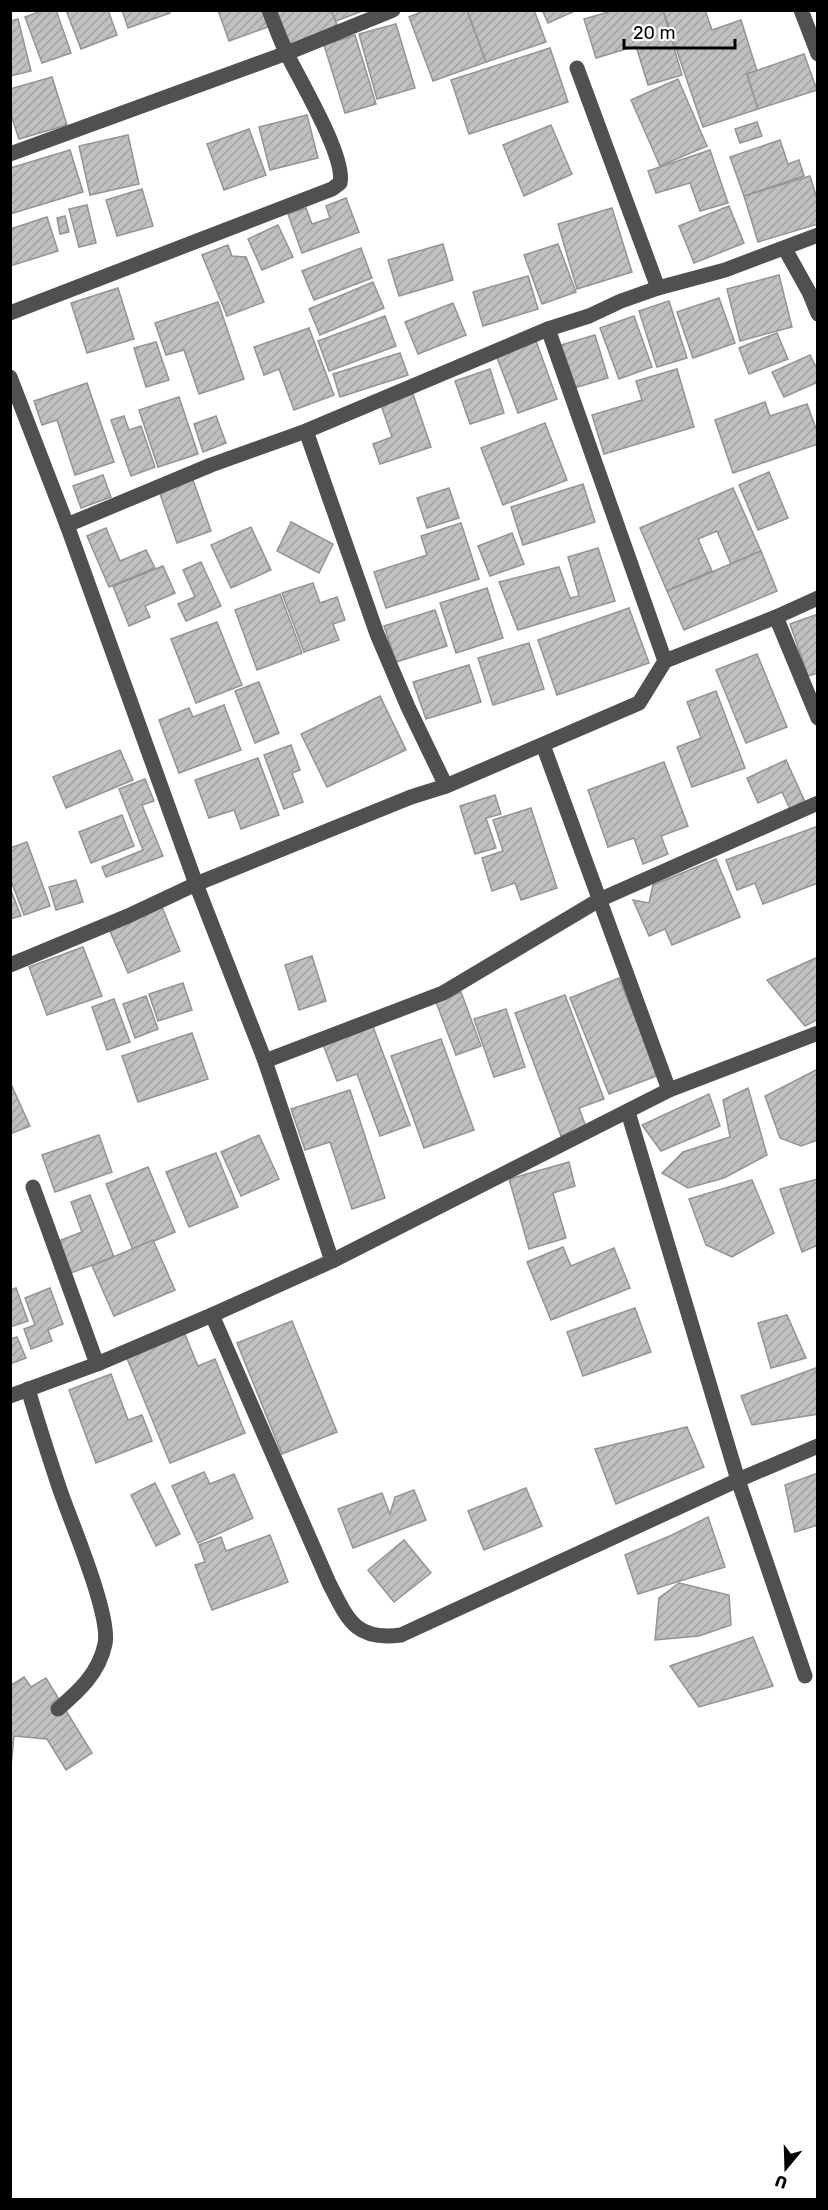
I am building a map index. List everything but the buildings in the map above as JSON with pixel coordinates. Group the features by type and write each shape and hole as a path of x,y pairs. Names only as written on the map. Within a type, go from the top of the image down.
{"street":[{"path":"10,313 332,189 340,183 340,173 326,131 287,53 269,10"},
{"path":"10,154 287,53 393,10"},
{"path":"801,10 818,54"},
{"path":"577,68 658,288"},
{"path":"67,525 212,465 306,431 548,329 590,316 658,288 708,276 818,235"},
{"path":"785,249 809,292 818,314"},
{"path":"548,329 665,661"},
{"path":"10,377 67,525 196,884 265,1061 332,1261"},
{"path":"306,431 377,634 408,707 446,786"},
{"path":"10,965 128,916 196,884 411,797 446,786 639,703 665,661 818,598"},
{"path":"776,617 818,718"},
{"path":"543,745 669,1090"},
{"path":"265,1061 443,993 599,900 818,802"},
{"path":"10,1396 97,1364 212,1316 332,1261 669,1090 818,1033"},
{"path":"628,1112 738,1480 805,1676"},
{"path":"33,1188 97,1364"},
{"path":"212,1316 329,1583 345,1614 362,1631 381,1637 401,1635 738,1480 818,1446"},
{"path":"28,1389 45,1446 103,1611 106,1642 98,1665 84,1687 58,1709"}]}
